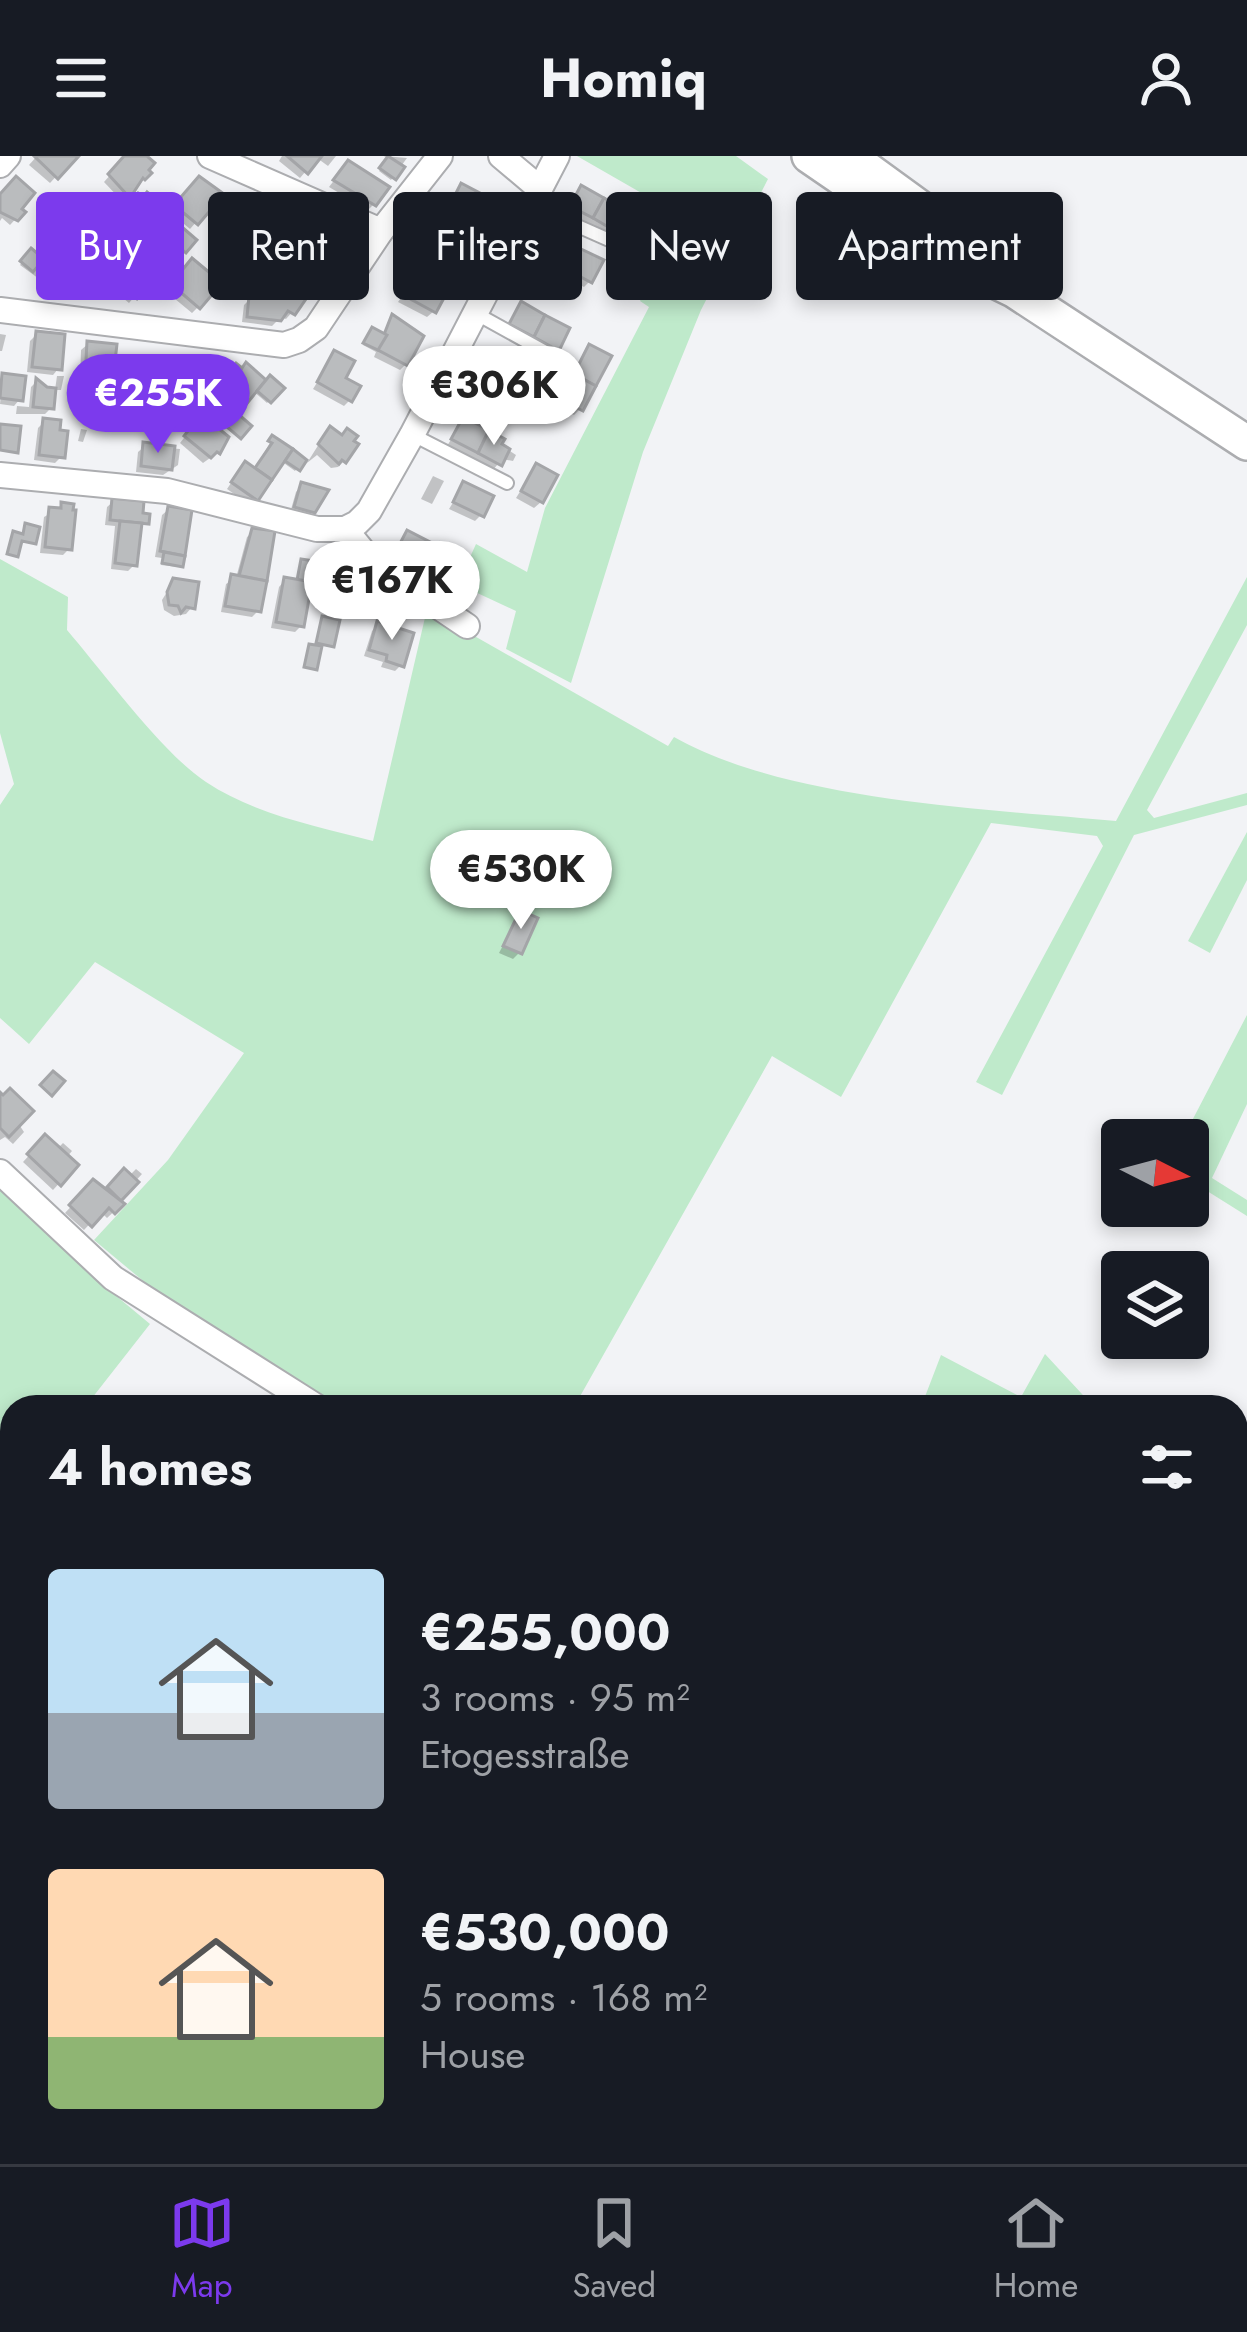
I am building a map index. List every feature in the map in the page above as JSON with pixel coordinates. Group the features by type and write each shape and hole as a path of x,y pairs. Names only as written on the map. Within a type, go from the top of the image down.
{"main road":[{"path":"809,156 862,192"},
{"path":"849,156 876,168 906,192"},
{"path":"1030,300 1247,443"}],"street":[{"path":"0,165 8,156"},
{"path":"210,156 381,231"},
{"path":"0,310 284,345 299,340 316,328 381,231 440,156"},
{"path":"501,156 531,192"},
{"path":"536,192 557,156"},
{"path":"0,475 167,491 317,530 345,529 369,511 480,300"},
{"path":"345,529 372,562 467,626"},
{"path":"0,1172 113,1278 298,1395"}],"lane":[{"path":"474,312 568,365"},
{"path":"412,435 507,484"}],"green space":[{"path":"577,156 736,156 768,179 761,192 640,192"},
{"path":"706,300 643,452 571,683 506,649 516,611 458,584 476,544 527,572 545,508 649,307 640,301"},
{"path":"0,559 68,597 67,630 153,733 206,782 266,811 373,841 427,609 668,746 674,737 720,758 829,789 1116,821 1247,577 1247,625 1147,810 1154,818 1247,793 1247,805 1134,835 1002,1095 976,1082 1103,846 1097,836 991,823 841,1097 772,1056 581,1395 316,1395 154,1290 94,1240 168,1160 244,1053 95,962 29,1044 0,1018 0,805 14,784 0,733"},
{"path":"1247,832 1247,880 1210,953 1188,941"},
{"path":"1247,1015 1247,1104 1212,1178 1247,1200 1247,1216 1209,1192 1209,1119 1193,1119"},
{"path":"0,1190 150,1324 94,1395 0,1395"},
{"path":"1045,1354 1083,1395 1022,1395"},
{"path":"941,1355 1017,1395 926,1395"}],"building":[{"path":"34,156 79,156 58,179"},
{"path":"124,156 147,156 155,163 134,192 124,192 108,174"},
{"path":"287,156 322,156 308,174"},
{"path":"388,156 405,167 396,180 379,168"},
{"path":"348,160 390,187 376,206 369,202 369,192 353,192 333,180"},
{"path":"16,176 35,193 18,221 0,212 0,194"},
{"path":"199,176 221,192 208,192 208,213 198,225 184,213 184,193"},
{"path":"461,183 478,192 456,192"},
{"path":"581,185 604,198 593,218 582,212 582,192 577,192"},
{"path":"604,198 606,199 606,226 593,218"},
{"path":"184,229 197,240 184,251"},
{"path":"31,248 36,252 33,272 20,261"},
{"path":"582,249 604,260 592,283 582,278"},
{"path":"192,258 208,271 208,300 200,309 184,295 184,268"},
{"path":"249,300 305,300 295,315 288,311 281,321 247,317"},
{"path":"412,300 443,300 436,313"},
{"path":"521,301 545,315 534,337 509,324"},
{"path":"392,314 424,336 408,366 378,350"},
{"path":"545,315 570,328 559,351 534,337"},
{"path":"372,327 387,335 378,350 363,343"},
{"path":"36,331 65,334 62,370 32,367"},
{"path":"87,341 117,344 112,387 85,379"},
{"path":"589,344 612,356 596,386 574,374"},
{"path":"334,350 355,361 346,378 361,386 352,402 317,382"},
{"path":"145,357 167,360 163,392 155,391 154,402 135,400"},
{"path":"246,362 266,380 244,407 218,384 236,363 242,368"},
{"path":"518,362 548,377 536,400 509,386"},
{"path":"2,373 26,376 23,401 0,398"},
{"path":"574,374 596,386 583,411 560,399"},
{"path":"270,375 285,388 271,403 257,391"},
{"path":"36,378 56,388 54,409 33,407"},
{"path":"201,414 229,437 220,454 211,458 184,436"},
{"path":"238,414 252,426 241,439 227,427"},
{"path":"463,417 489,430 478,453 451,439"},
{"path":"43,418 61,420 60,430 68,431 65,458 39,455"},
{"path":"0,424 21,426 18,453 0,450"},
{"path":"330,426 342,435 347,428 358,436 354,441 359,444 346,463 339,464 318,444"},
{"path":"489,430 505,439 502,444 510,449 502,466 478,453"},
{"path":"272,435 293,449 272,480 255,468 272,443 268,441"},
{"path":"143,442 175,446 172,470 141,466"},
{"path":"293,449 307,460 300,471 285,461"},
{"path":"245,461 272,480 258,501 231,482"},
{"path":"536,463 558,475 543,503 521,491"},
{"path":"463,481 494,496 484,517 453,502"},
{"path":"301,482 329,490 315,513 294,507"},
{"path":"112,498 144,501 149,524 110,520"},
{"path":"61,502 74,504 76,510 72,550 45,547 49,507 61,508"},
{"path":"168,506 192,510 185,556 160,551"},
{"path":"120,521 142,523 137,566 115,563"},
{"path":"25,523 40,527 36,544 22,541 18,557 7,554 13,531 23,534"},
{"path":"252,528 275,531 267,581 239,576"},
{"path":"407,530 430,542 420,563 396,551"},
{"path":"431,543 440,543 455,555 444,576 420,563"},
{"path":"164,552 185,556 183,567 162,563"},
{"path":"301,559 321,562 317,583 297,580"},
{"path":"336,569 376,580 369,608 355,604 353,613 333,608 337,594 330,592"},
{"path":"231,574 267,581 261,612 225,606"},
{"path":"284,577 312,582 304,627 276,622"},
{"path":"173,578 199,582 195,609 186,607 181,613 178,606 169,605 167,592"},
{"path":"322,616 340,620 334,647 316,643"},
{"path":"377,621 414,633 404,667 369,650"},
{"path":"309,644 322,646 317,670 304,667"},
{"path":"520,910 538,918 522,954 503,946"},
{"path":"53,1071 65,1081 52,1096 40,1085"},
{"path":"10,1088 34,1111 9,1137 0,1128 0,1092 3,1095"},
{"path":"45,1134 79,1165 61,1186 27,1154"},
{"path":"124,1168 139,1182 121,1201 107,1187"},
{"path":"93,1179 125,1204 115,1214 109,1208 92,1227 69,1205"}]}
